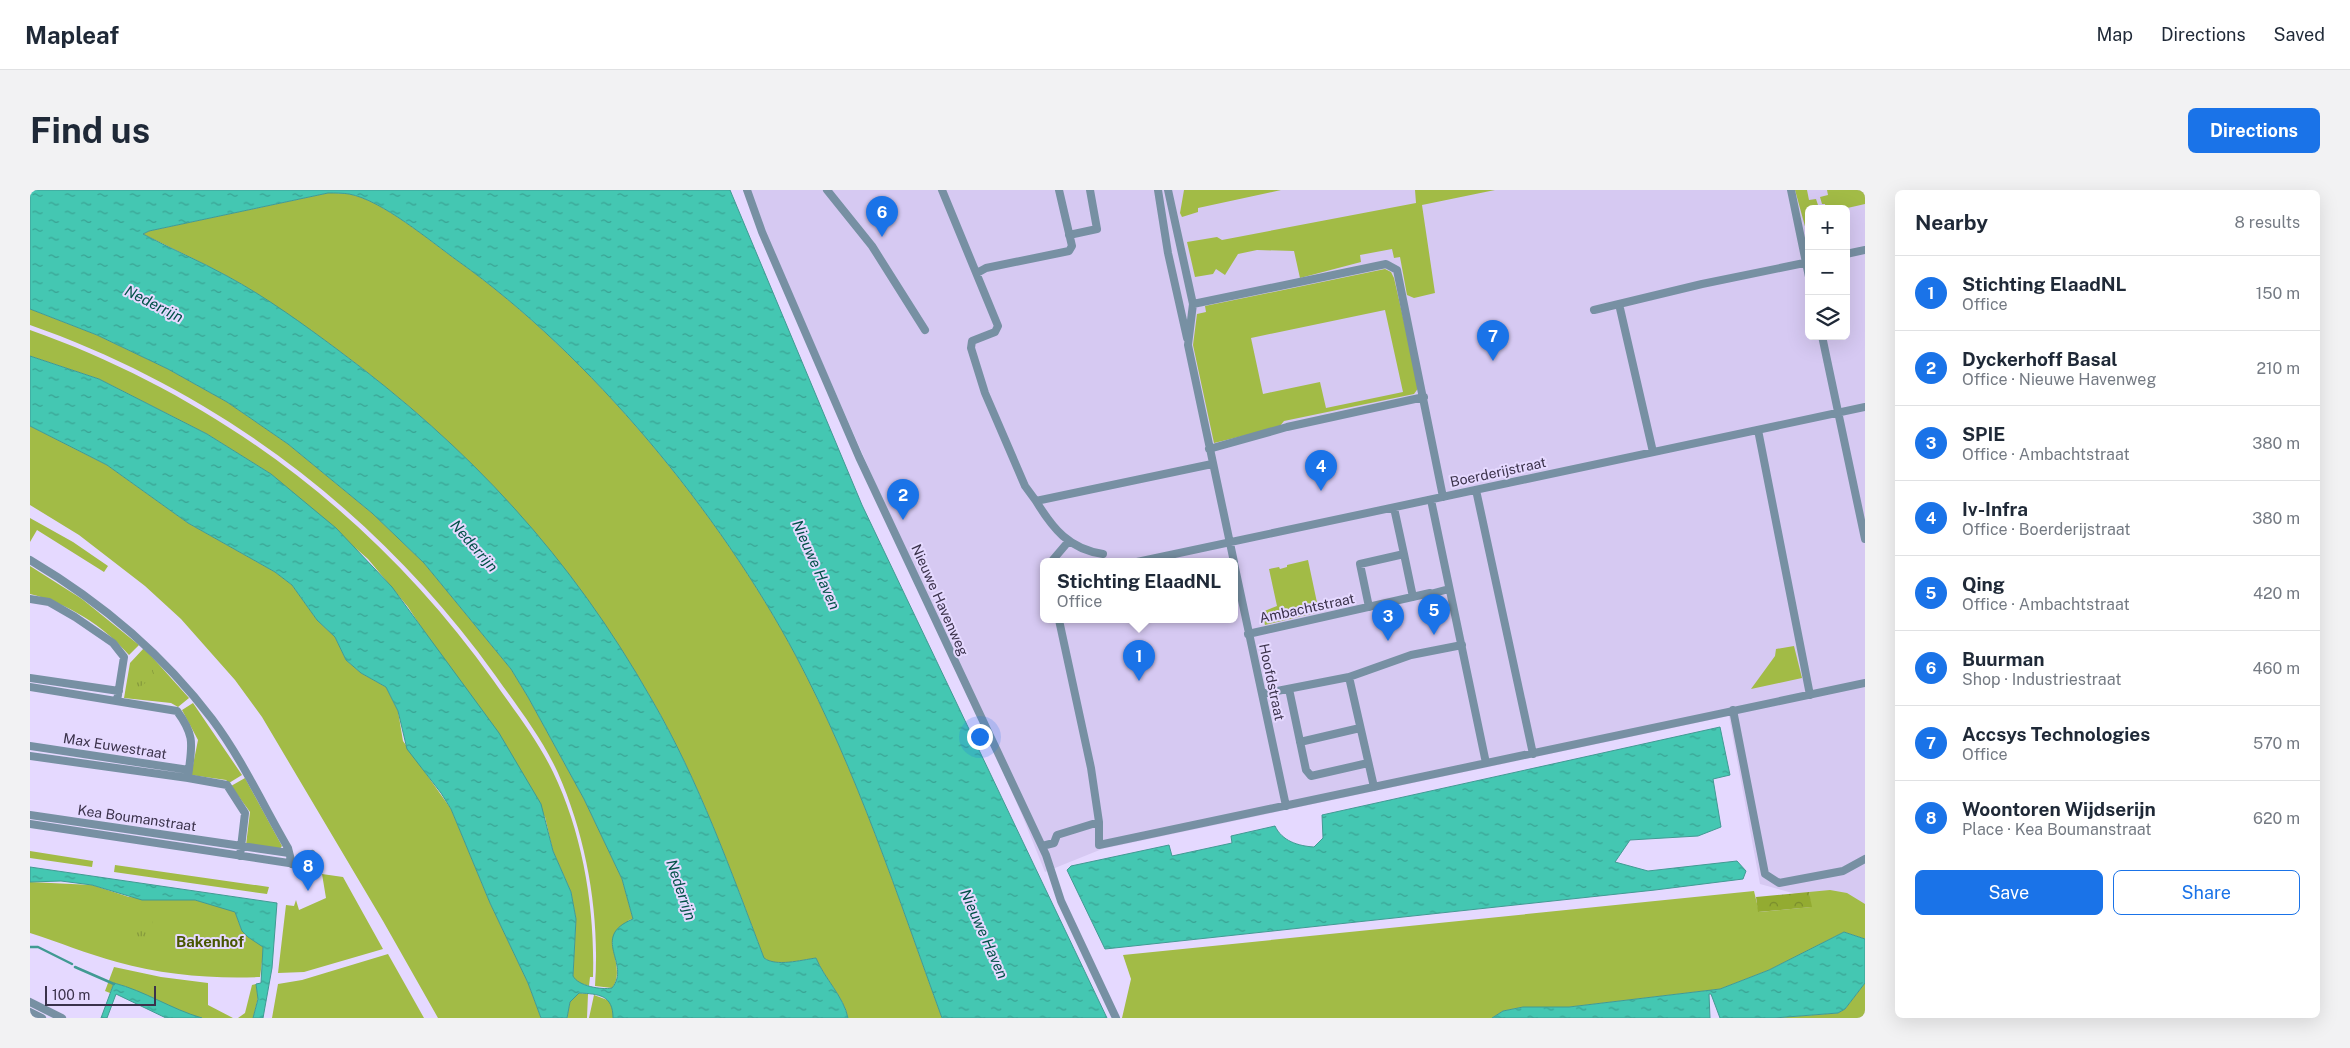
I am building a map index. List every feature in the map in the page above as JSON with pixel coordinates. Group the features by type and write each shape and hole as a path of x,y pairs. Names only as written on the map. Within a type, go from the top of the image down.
{"street":[{"name":"Nieuwe Havenweg","path":"747,190 762,232 858,457 1042,846 1054,874 1061,901 1116,1018"},
{"path":"827,190 872,246 925,330"},
{"path":"942,190 977,273 998,330 972,341 971,348 985,393 1025,486 1053,528 1068,542 1091,552 1103,554"},
{"path":"977,273 986,268 1068,251 1072,246 1059,190"},
{"path":"1069,235 1097,229 1090,190"},
{"name":"Hoofdstraat","path":"1158,190 1170,263 1233,558"},
{"name":"Hoofdstraat","path":"1168,190 1193,304 1188,345"},
{"path":"1791,190 1805,254"},
{"path":"1166,233 1177,230"},
{"path":"1850,253 1865,250"},
{"path":"1594,310 1702,284 1805,263"},
{"path":"1193,304 1386,264 1397,270 1443,497"},
{"path":"1619,304 1653,452"},
{"path":"1823,340 1865,538"},
{"path":"1209,449 1286,427 1424,397"},
{"name":"Boerderijstraat","path":"1156,558 1865,407"},
{"path":"1758,430 1810,695"},
{"path":"1036,501 1212,464"},
{"path":"1476,490 1533,754"},
{"path":"1431,500 1486,764"},
{"path":"1394,508 1413,597"},
{"path":"1053,558 1068,542"},
{"path":"1369,607 1360,564 1404,554"},
{"path":"30,560 87,596 135,634 182,681 234,752 289,852"},
{"name":"Hoofdstraat","path":"1238,583 1286,806"},
{"name":"Ambachtstraat","path":"1248,634 1449,589"},
{"path":"30,599 49,602 113,643 124,657 117,701"},
{"path":"1060,623 1090,768 1099,822 1099,844 1865,683"},
{"path":"1262,694 1349,677 1411,655 1462,645"},
{"path":"1349,677 1374,787"},
{"path":"30,678 119,691"},
{"path":"30,687 177,711 193,742 188,774"},
{"path":"1289,689 1306,770 1311,776 1368,763"},
{"path":"1732,710 1765,874 1779,883 1843,871 1865,859"},
{"path":"1300,742 1360,728"},
{"name":"Max Euwestraat","path":"30,746 188,774 227,785 245,813 241,845"},
{"name":"Max Euwestraat","path":"30,756 188,774"},
{"name":"Kea Boumanstraat","path":"30,815 289,852 292,864 30,824"},
{"path":"1042,846 1054,843 1057,836 1099,822"},
{"path":"240,856 241,845"},
{"path":"30,1002 62,1018"},
{"path":"30,1012 42,1018"}],"shaded area":[{"path":"746,190 1865,190 1865,913 1760,884 1729,716 1102,849 1045,872 1022,815"}],"green space":[{"path":"1184,190 1281,190 1198,208 1198,212 1182,217 1180,213"},
{"path":"1415,190 1495,190 1422,205 1435,293 1414,298 1407,295 1400,257 1394,258 1392,249 1360,255 1361,262 1300,278 1294,251 1257,250 1238,254 1225,275 1216,269 1213,274 1195,277 1187,242 1217,237 1222,240 1416,203"},
{"path":"1795,190 1807,190 1809,200 1816,199 1818,205 1805,205 1805,226"},
{"path":"1827,190 1865,190 1865,204 1850,207 1850,205 1822,204 1820,197 1828,195"},
{"path":"328,193 347,194 376,204 420,233 507,299 556,342 603,390 648,440 690,493 730,547 765,602 796,656 818,700 857,789 893,881 942,1018 848,1018 838,995 816,958 775,962 764,958 699,794 685,762 652,700 587,599 514,508 474,466 431,426 386,387 338,350 284,311 241,284 143,234 149,231"},
{"path":"1385,269 1391,272 1394,278 1419,387 1414,394 1284,421 1279,427 1214,443 1193,345 1197,314 1206,312 1205,306","holes":["1385,310 1403,392 1326,408 1320,382 1263,394 1251,338"]},
{"path":"30,309 97,335 168,369 227,402 288,444 372,513 424,563 511,669 584,799 622,879 633,919 629,920 612,942 617,972 612,988 595,986 595,932 589,878 577,824 558,773 537,735 520,710 449,616 400,561 346,510 290,464 229,422 166,385 99,352 30,325"},
{"path":"30,330 99,357 165,390 228,427 288,469 345,515 398,566 448,621 533,736 553,772 563,796 579,846 589,899 592,925 593,977 590,977 589,986 576,982 573,976 576,919 571,892 553,851 545,817 408,607 368,559 271,474 207,434 99,379 30,356"},
{"path":"30,426 107,465 188,523 275,572 292,585 317,620 335,637 346,660 361,673 386,687 398,711 403,741 451,809 490,903 528,983 541,1018 438,1018 262,717 235,680 181,619 145,586 79,535 30,505"},
{"path":"30,518 73,542 108,566 104,572 37,530 30,542"},
{"path":"1308,560 1319,612 1265,625 1262,612 1277,606 1269,569 1279,567 1280,569 1287,567 1287,565"},
{"path":"30,566 82,599 139,645 129,655 108,634 84,617 58,603 30,594"},
{"path":"1794,646 1802,678 1751,689 1775,656 1776,649"},
{"path":"144,648 189,698 178,707 171,703 124,698 130,663"},
{"path":"144,668 152,668 154,674 152,680 133,690 130,686 137,673"},
{"path":"193,703 242,775 229,783 226,780 191,775 198,740 182,710"},
{"path":"245,778 282,846 279,850 246,845 250,812 231,786"},
{"path":"30,851 93,861 92,867 30,858"},
{"path":"115,865 269,887 267,894 114,872"},
{"path":"322,874 343,877 383,949 304,972 278,973 286,905 294,906 296,900 299,910 326,898"},
{"path":"30,882 92,885 129,897 195,900 229,909 235,912 242,931 264,947 260,977 206,977 152,970 106,959 30,933"},
{"path":"1830,890 1847,893 1865,904 1865,939 1844,932 1769,970 1720,989 1569,1007 1523,1007 1503,1011 1492,1018 1122,1018 1131,979 1123,955 1754,891 1759,912 1811,907 1809,892"},
{"path":"1809,892 1812,907 1758,912 1756,897"},
{"path":"141,920 152,921 155,930 144,938 133,937 131,926"},
{"path":"388,954 424,1018 272,1018 278,984 302,980"},
{"path":"114,967 161,977 208,983 208,1005 233,1018 202,1018 179,1012 136,991 114,983 110,993 105,991"},
{"path":"1865,983 1865,1018 1774,1018 1838,1013 1845,1009"},
{"path":"256,984 258,998 253,1018 238,1018 245,1013 252,985"},
{"path":"579,993 588,994 587,1018 567,1018 570,1002"},
{"path":"594,995 610,1001 613,1006 613,1018 589,1018"}],"water":[{"path":"30,190 730,190 862,505 1107,1018 942,1018 893,881 838,744 796,656 765,602 730,547 648,440 556,342 507,299 405,222 376,204 349,194 328,193 149,231 143,234 242,284 325,340 386,387 431,426 474,466 514,508 552,552 587,599 621,648 652,700 685,762 699,794 764,958 769,961 782,962 816,958 846,1010 848,1018 613,1018 608,1000 604,997 579,993 570,1002 567,1018 541,1018 528,983 490,903 451,809 407,749 398,711 386,687 361,673 346,660 335,637 317,620 292,585 275,572 188,523 107,465 30,426 30,356 99,379 207,434 271,474 336,528 392,587 499,733 541,804 553,851 571,892 576,919 573,976 585,985 612,988 617,979 618,970 612,942 614,934 620,926 633,919 622,879 584,799 511,669 424,563 372,513 288,444 227,402 168,369 97,335 30,309"},
{"path":"1720,727 1730,775 1713,779 1721,827 1698,836 1630,840 1615,862 1648,871 1737,861 1746,871 1743,879 1105,949 1067,870 1071,866 1169,845 1172,856 1232,843 1231,836 1275,826 1291,842 1314,847 1323,838 1322,815"},
{"path":"30,867 277,903 272,968 263,1018 253,1018 258,999 256,984 261,983 263,947 242,931 235,912 195,900 142,900 92,885 61,881 30,882"},
{"path":"1844,932 1865,939 1865,983 1845,1009 1838,1013 1774,1018 1720,1018 1711,994 1709,994 1710,1018 1492,1018 1503,1011 1523,1007 1569,1007 1720,989 1769,970"},
{"path":"114,983 202,1018 166,1018 116,994 107,1018 101,1018"}],"waterway":[{"path":"30,947 38,947 72,964"},
{"path":"75,967 114,984"}],"place":[{"name":"Buurman","path":"882,237"},
{"name":"Accsys Technologies","path":"1493,361"},
{"name":"Iv-Infra","path":"1321,491"},
{"name":"Dyckerhoff Basal","path":"903,520"},
{"name":"Qing","path":"1434,635"},
{"name":"SPIE","path":"1388,641"},
{"name":"Stichting ElaadNL","path":"1139,681"},
{"name":"Woontoren Wijdserijn","path":"308,891"}],"district":[{"name":"Bakenhof","path":"210,942"}],"water label":[{"name":"Nederrijn","path":"154,304"},
{"name":"Nederrijn","path":"474,546"},
{"name":"Nieuwe Haven","path":"816,565"},
{"name":"Nederrijn","path":"681,890"},
{"name":"Nieuwe Haven","path":"984,934"}]}
